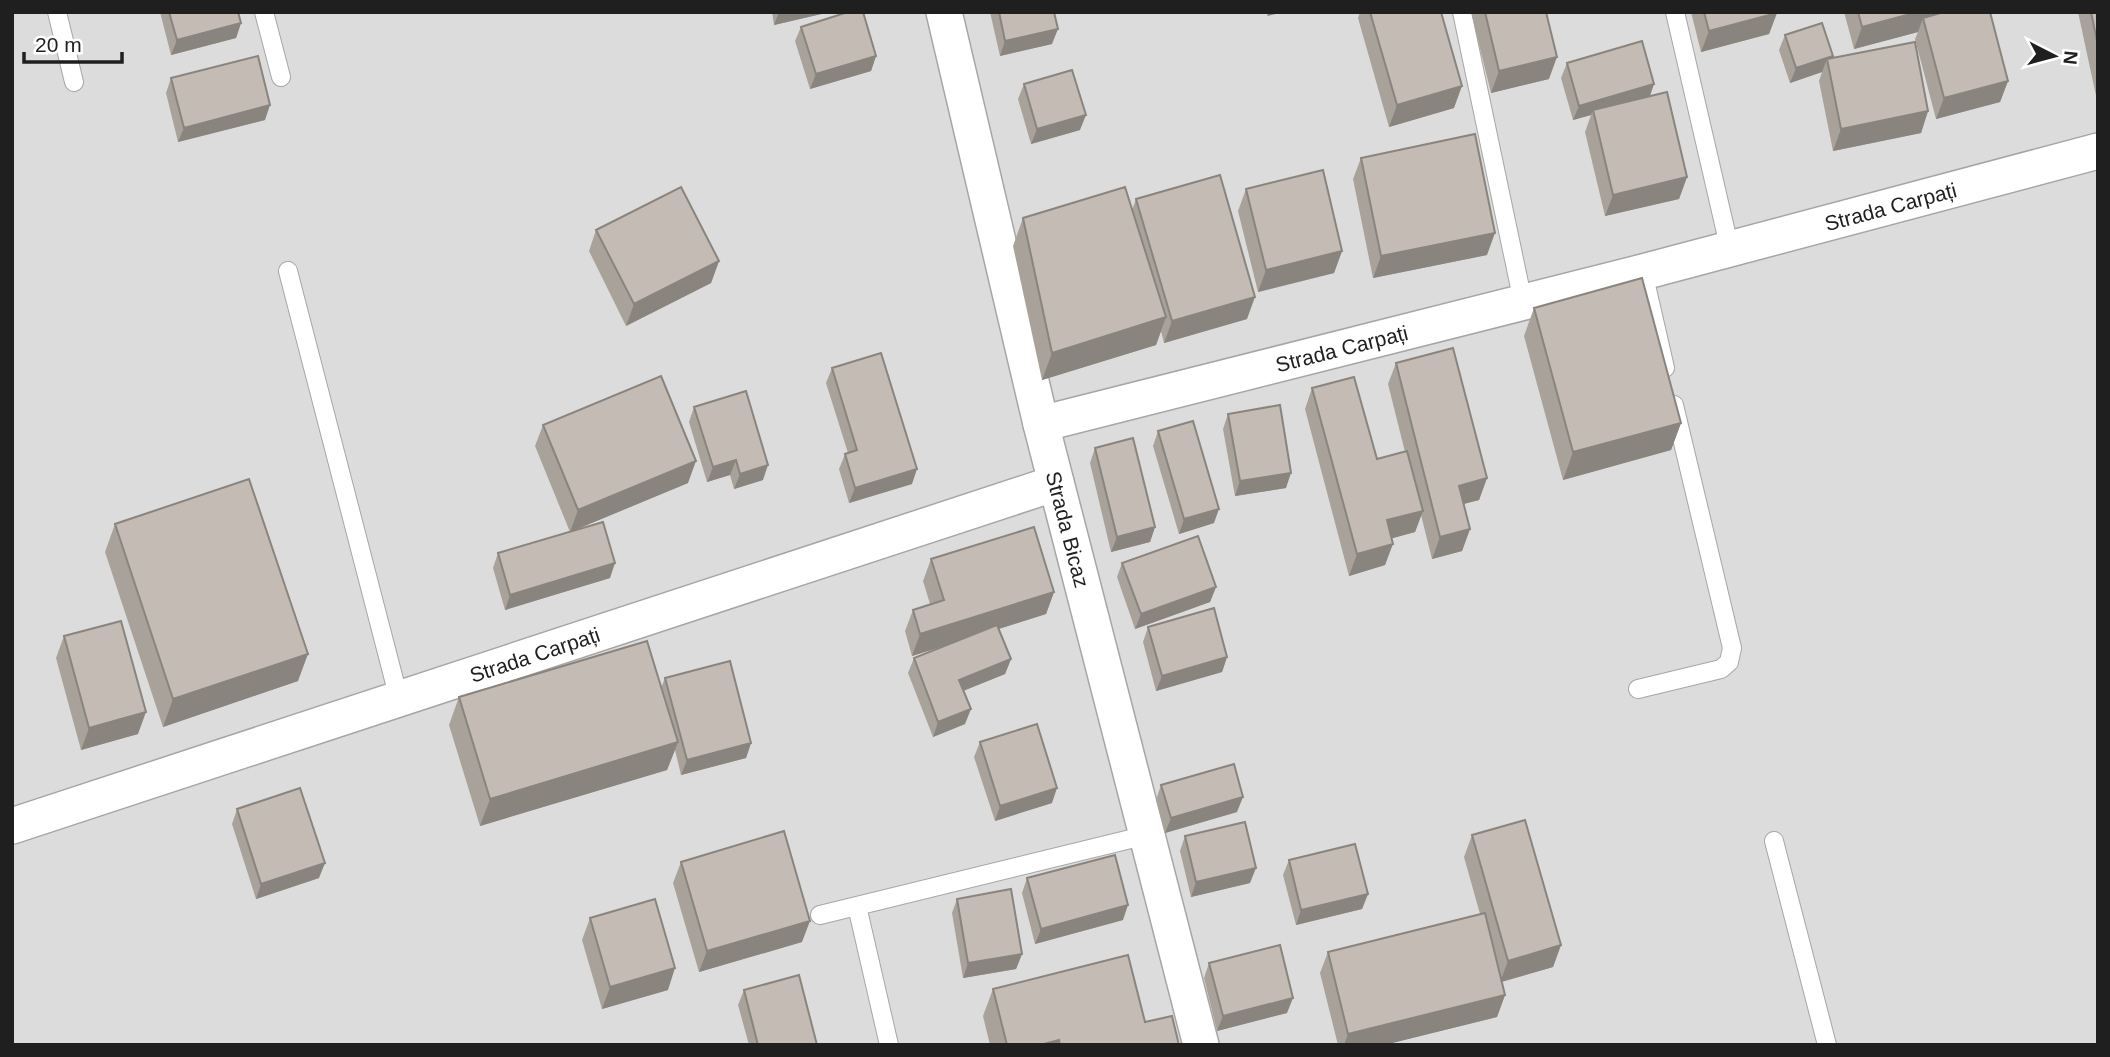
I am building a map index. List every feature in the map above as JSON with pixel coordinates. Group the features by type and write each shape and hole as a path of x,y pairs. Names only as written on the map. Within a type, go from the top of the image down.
{"street":[{"name":"Strada Bicaz","path":"944,12 1041,424 1201,1045"},
{"name":"Strada Carpați","path":"1041,424 1730,250 2098,151"},
{"name":"Strada Carpați","path":"12,826 1056,482"}],"lane":[{"path":"57,12 74,82"},
{"path":"264,12 281,78"},
{"path":"1462,12 1523,302"},
{"path":"1675,12 1730,250"},
{"path":"288,271 399,699"},
{"path":"1637,689 1721,669 1729,662 1732,648 1643,272"},
{"path":"821,915 1147,835"},
{"path":"1774,841 1827,1045"},
{"path":"857,906 889,1045"}],"shaded area":[{"path":"12,12 2098,12 2098,1045 12,1045"}],"building":[{"path":"169,12 238,12 241,23 177,40"},
{"path":"848,12 863,12 876,56 816,74 801,27"},
{"path":"999,12 1054,12 1058,29 1005,41"},
{"path":"1370,12 1441,12 1462,86 1397,105"},
{"path":"1485,12 1546,12 1557,57 1499,71"},
{"path":"1704,12 1777,12 1777,13 1709,31"},
{"path":"1858,12 1918,12 1862,27"},
{"path":"1944,12 1990,12 2008,81 1944,98 1923,18"},
{"path":"2091,12 2098,12 2098,46"},
{"path":"1822,23 1833,56 1796,68 1785,35"},
{"path":"1642,41 1654,84 1579,106 1567,63"},
{"path":"1915,42 1928,111 1841,129 1827,59"},
{"path":"258,56 270,105 184,128 171,78"},
{"path":"1072,70 1086,115 1037,129 1024,84"},
{"path":"1667,92 1687,177 1613,195 1593,110"},
{"path":"1475,134 1495,233 1381,256 1361,158"},
{"path":"1323,170 1342,251 1266,270 1246,189"},
{"path":"1220,175 1255,297 1172,321 1136,199"},
{"path":"681,187 719,261 634,304 596,230"},
{"path":"1125,187 1166,317 1052,353 1023,218"},
{"path":"1642,278 1681,423 1573,452 1534,308"},
{"path":"1453,348 1487,478 1459,486 1470,529 1440,537 1396,363"},
{"path":"881,353 917,469 855,488 845,454 857,450 832,368"},
{"path":"661,376 696,461 578,510 543,425"},
{"path":"1354,377 1377,459 1407,451 1423,511 1387,520 1393,544 1357,554 1312,388"},
{"path":"746,391 768,465 740,474 736,460 713,467 694,407"},
{"path":"1280,405 1291,473 1240,481 1228,414"},
{"path":"1193,421 1219,509 1184,519 1158,431"},
{"path":"1133,438 1155,527 1117,537 1095,448"},
{"path":"249,479 308,654 173,699 115,524"},
{"path":"603,522 615,563 510,595 498,553"},
{"path":"1034,527 1054,592 920,634 913,610 944,600 931,559"},
{"path":"1198,536 1216,587 1141,614 1122,563"},
{"path":"1214,608 1227,657 1162,676 1148,627"},
{"path":"121,621 146,712 89,728 64,636"},
{"path":"997,625 1011,659 959,680 971,709 938,722 914,658"},
{"path":"647,641 678,742 490,799 459,697"},
{"path":"730,661 751,743 687,760 665,678"},
{"path":"1037,724 1057,788 1000,806 980,742"},
{"path":"1234,764 1243,797 1171,818 1161,785"},
{"path":"300,788 325,863 261,884 237,809"},
{"path":"1525,820 1561,945 1508,961 1472,835"},
{"path":"1245,822 1256,868 1196,882 1185,836"},
{"path":"784,831 810,921 707,951 681,862"},
{"path":"1355,844 1368,894 1301,910 1289,860"},
{"path":"1115,855 1128,905 1041,929 1027,878"},
{"path":"1011,889 1022,954 968,963 957,899"},
{"path":"655,899 675,968 610,987 590,918"},
{"path":"1485,913 1505,995 1348,1034 1328,952"},
{"path":"1280,945 1293,998 1223,1016 1209,963"},
{"path":"1128,955 1145,1022 1172,1016 1179,1045 1060,1045 1059,1040 1040,1045 1007,1045 993,989"},
{"path":"799,975 817,1045 758,1045 744,990"}]}
